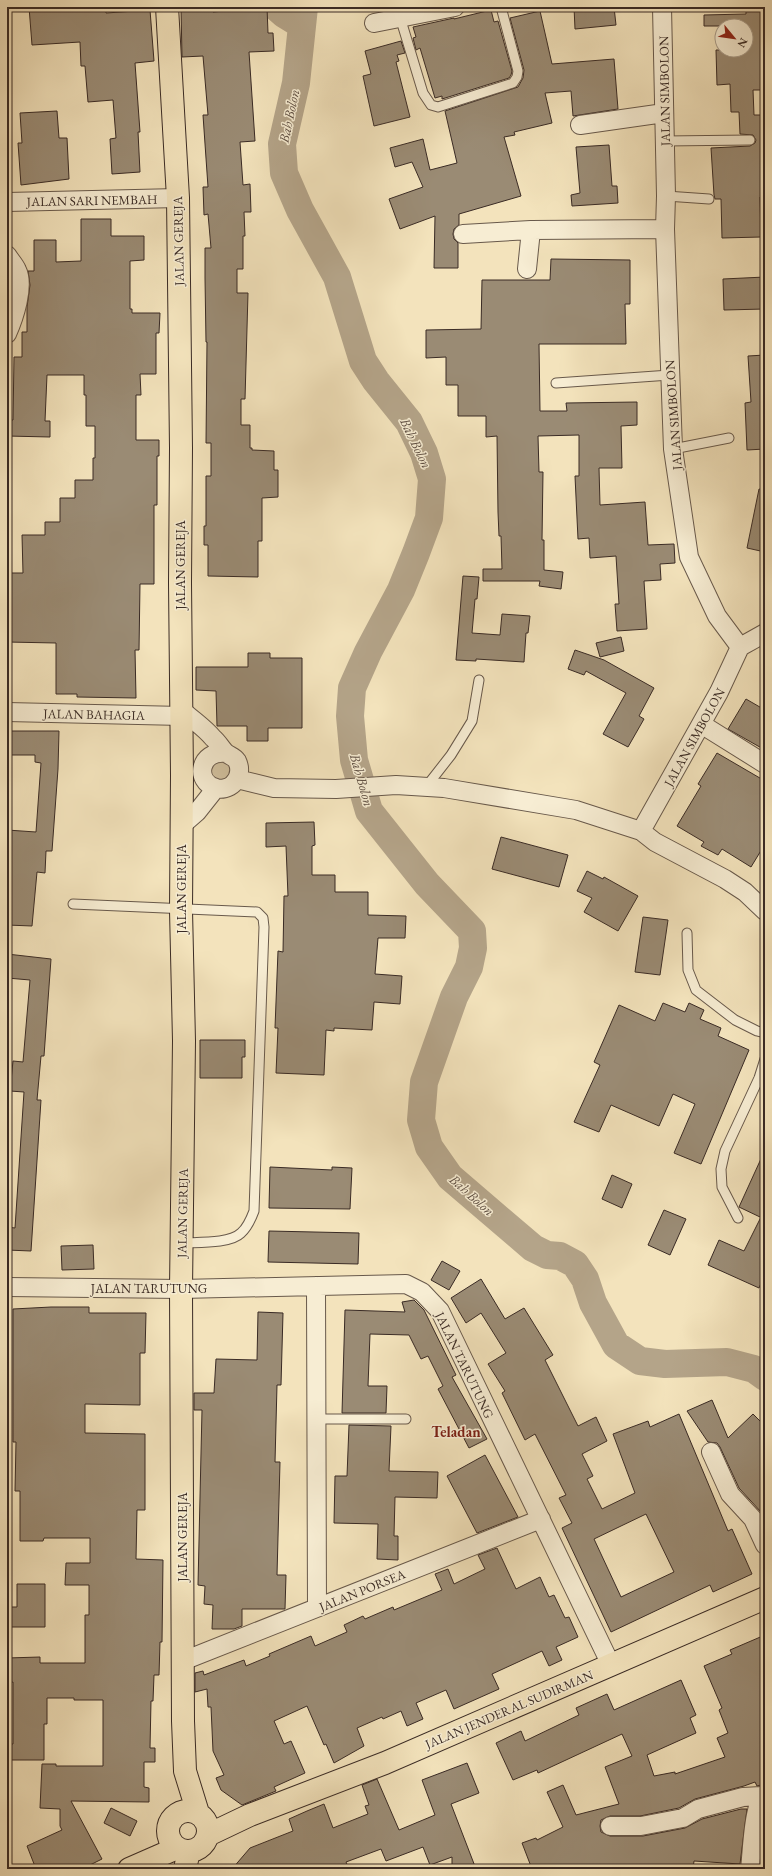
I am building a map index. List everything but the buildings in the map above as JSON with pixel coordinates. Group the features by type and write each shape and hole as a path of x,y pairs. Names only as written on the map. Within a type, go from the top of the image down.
{"main road":[{"name":"JALAN GEREJA","path":"167,7 178,198 182,712 192,772 181,826 180,910 184,1041 181,1289 182,1661 185,1771 197,1819"},
{"name":"JALAN JENDERAL SUDIRMAN","path":"197,1819 250,1815 385,1763 765,1598"},
{"path":"129,1869 184,1856 201,1846 197,1819 170,1820 167,1833 169,1839 184,1856"}],"street":[{"path":"374,23 455,7"},
{"name":"JALAN SIMBOLON","path":"641,831 719,692 740,647 717,616 689,557 673,449 665,229 666,196 662,7"},
{"path":"580,125 664,113"},
{"name":"JALAN SARI NEMBAH","path":"7,202 178,198"},
{"path":"463,234 531,230 665,229"},
{"path":"528,270 531,230"},
{"path":"7,254 17,269 20,281 16,306 7,334"},
{"path":"740,647 765,633"},
{"name":"JALAN BAHAGIA","path":"7,712 182,712"},
{"path":"182,712 213,737 226,753"},
{"path":"701,724 765,764"},
{"path":"217,752 226,753 232,756 238,763 239,771 237,779 232,785 224,788 216,788 208,784 204,778 192,772 204,762 209,755 217,752"},
{"path":"237,779 274,788 336,789 396,785 444,788 576,810 641,831 655,842 725,879 745,892 765,911"},
{"path":"181,826 197,812 216,788"},
{"name":"JALAN TARUTUNG","path":"7,1287 181,1289 406,1284 422,1292 440,1312 611,1665"},
{"path":"316,1286 317,1608"},
{"path":"711,1452 730,1494 753,1519 765,1545"},
{"name":"JALAN PORSEA","path":"182,1661 541,1519"},
{"path":"610,1826 641,1826 683,1818 698,1809 743,1797 763,1795 756,1813 750,1869"}],"lane":[{"path":"400,17 423,93 431,105 438,107 513,83 515,80 518,71 501,7"},
{"path":"665,141 750,140"},
{"path":"666,196 709,199"},
{"path":"556,383 670,375"},
{"path":"673,449 729,438"},
{"path":"426,787 451,755 472,721 479,680"},
{"path":"73,904 180,910 257,912 263,918 264,927 254,1212 241,1234 222,1241 182,1243"},
{"path":"688,933 688,970 696,990 735,1020 757,1031 765,1033"},
{"path":"738,1218 722,1187 721,1169 725,1151 759,1078 765,1059"},
{"path":"316,1419 406,1419"}],"shaded area":[{"path":"215,754 238,768 219,788 205,765"}],"waterway":[{"path":"276,7 284,14 302,25"},
{"name":"Bah Bolon","path":"304,7 296,83 282,144 284,173 300,210 337,277 363,361 376,381 409,422 424,453 432,479 429,518 401,590 368,652 352,688 350,716 354,760 369,811 427,884 472,931 473,948 469,967 454,997 424,1082 421,1120 429,1147 450,1177 533,1248 547,1255 560,1256 575,1264 585,1279 593,1303 616,1345 640,1361 665,1364 727,1362 754,1369 765,1377"}],"district":[{"name":"Teladan","path":"456,1432"}]}
